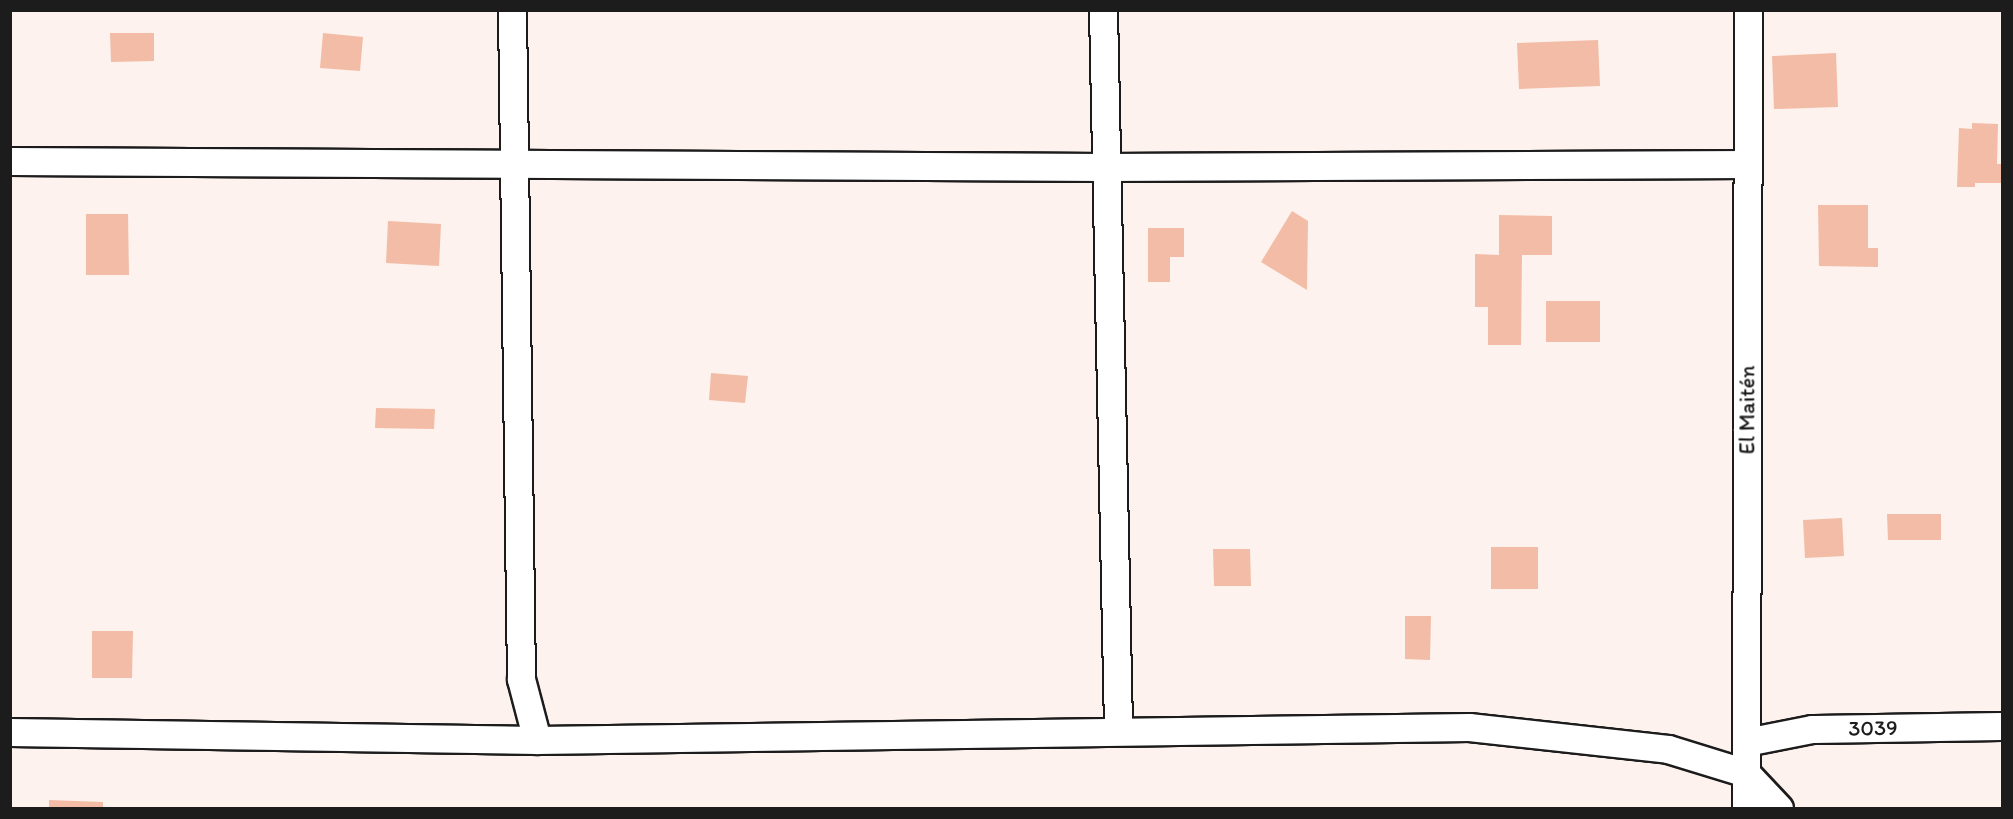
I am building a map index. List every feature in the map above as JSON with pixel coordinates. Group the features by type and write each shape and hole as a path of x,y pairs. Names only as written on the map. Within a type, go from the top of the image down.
{"street":[{"path":"512,10 512,164 521,679 537,740"},
{"path":"1104,10 1104,167 1118,729"},
{"name":"El Maitén","path":"1746,808 1748,10"},
{"path":"10,160 1104,167 1748,164"},
{"path":"10,732 537,740 1118,729 1469,726 1668,748 1746,773 1779,808"},
{"name":"3039","path":"1746,742 1812,729 2002,726"}],"building":[{"path":"110,33 154,33 154,61 111,62"},
{"path":"323,33 363,37 360,71 320,68"},
{"path":"1598,40 1600,86 1519,89 1517,43"},
{"path":"1836,53 1838,107 1774,109 1772,56"},
{"path":"1972,123 1998,124 1997,164 2002,164 2002,183 1975,183 1975,187 1957,187 1959,128 1972,129"},
{"path":"1818,205 1868,205 1868,248 1878,248 1878,267 1819,266"},
{"path":"1292,211 1308,221 1307,290 1261,262"},
{"path":"86,214 128,214 129,275 86,275"},
{"path":"1499,215 1552,216 1552,255 1522,255 1521,345 1488,345 1488,307 1475,307 1475,254 1499,255"},
{"path":"388,221 441,224 439,266 386,263"},
{"path":"1148,228 1184,228 1184,257 1170,257 1170,282 1148,282"},
{"path":"1546,301 1600,301 1600,342 1546,342"},
{"path":"711,373 748,376 745,403 709,400"},
{"path":"376,408 435,409 434,429 375,428"},
{"path":"1887,514 1941,514 1941,540 1888,540"},
{"path":"1842,518 1844,556 1805,558 1803,520"},
{"path":"1491,547 1538,547 1538,589 1491,589"},
{"path":"1213,549 1250,549 1251,586 1214,586"},
{"path":"1405,616 1431,616 1430,660 1405,659"},
{"path":"92,631 133,631 132,678 92,678"},
{"path":"49,800 103,802 103,808 49,808"}]}
